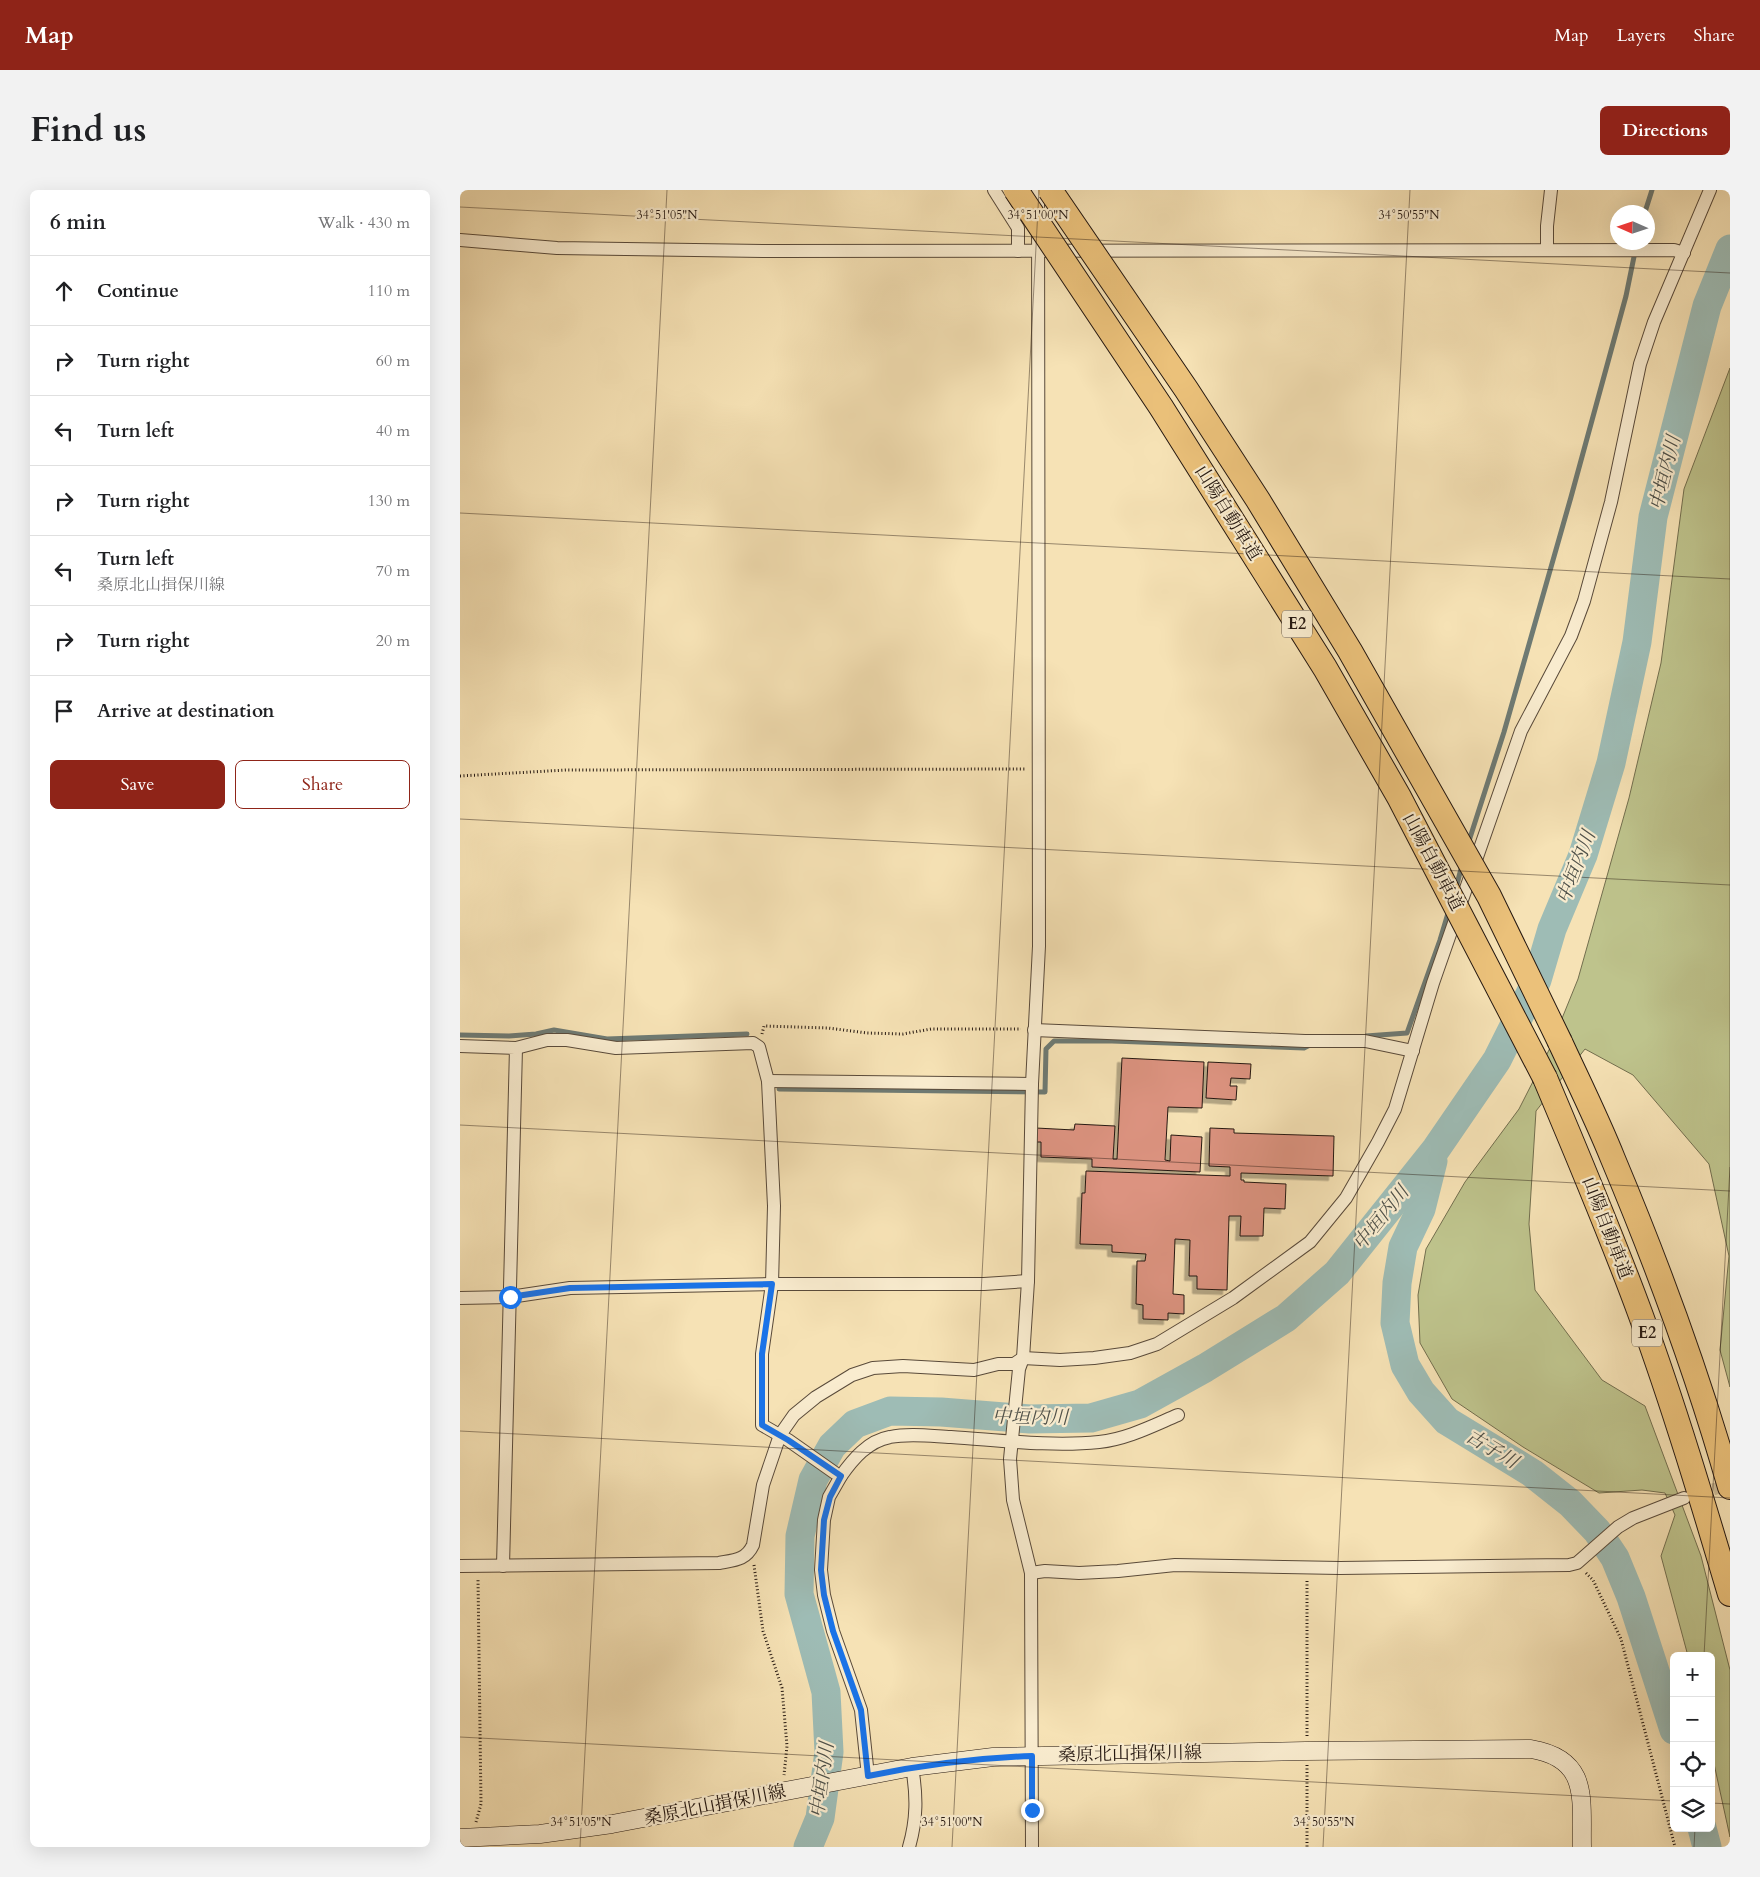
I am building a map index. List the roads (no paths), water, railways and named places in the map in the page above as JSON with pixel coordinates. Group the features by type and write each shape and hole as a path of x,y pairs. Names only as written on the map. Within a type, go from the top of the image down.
{"highway":[{"name":"山陽自動車道","path":"1030,195 1186,389 1253,492 1350,651 1489,896 1613,1157 1671,1302 1718,1444 1730,1487"},
{"name":"山陽自動車道","path":"1030,195 1325,668 1399,797 1545,1078 1586,1175 1640,1313 1690,1461 1730,1594"}],"main road":[{"name":"桑原北山揖保川線","path":"467,1838 540,1834 612,1824 912,1767 992,1757 1531,1749 1546,1752 1560,1758 1574,1771 1580,1788 1582,1847"}],"street":[{"path":"994,190 1030,195"},
{"path":"1547,250 1547,226 1551,190"},
{"path":"460,1566 719,1563 739,1560 749,1553 753,1545 763,1485 794,1415 816,1397 852,1375 873,1368 903,1366 974,1370 998,1364 1094,1358 1130,1353 1157,1344 1233,1298 1310,1242 1346,1198 1395,1109 1433,983 1521,731 1571,636 1584,602 1611,502 1640,364 1654,322 1710,190"},
{"path":"1018,251 1018,228 1030,195"},
{"path":"1030,195 1038,251 1038,946 1032,1084 1028,1281 1010,1459 1013,1500 1031,1573 1032,1847"},
{"path":"460,240 567,248 763,251 1674,250 1684,253"},
{"path":"1034,1030 1306,1041 1364,1041 1413,1051"},
{"path":"460,1046 516,1048 547,1040 567,1040 616,1048 753,1043 759,1047 768,1082 774,1206 772,1284 762,1354 762,1425 784,1437 838,1475"},
{"path":"503,1566 516,1048"},
{"path":"768,1082 1032,1084"},
{"path":"460,1298 510,1297 570,1288 772,1284 984,1284 1028,1281"},
{"path":"863,1777 861,1710 833,1631 824,1595 821,1570 824,1520 838,1475 871,1444 889,1437 915,1435 1011,1438 1071,1444 1117,1440 1178,1416"},
{"path":"1031,1573 1045,1571 1118,1572 1175,1564 1307,1568 1569,1565 1579,1561 1618,1527 1632,1518 1684,1498"},
{"path":"909,1847 914,1829 916,1795 912,1767"}],"waterway":[{"path":"1647,205 1652,190"},
{"name":"中垣内川","path":"808,1847 820,1818 829,1752 826,1692 799,1594 800,1536 813,1480 832,1446 855,1424 890,1411 941,1412 1030,1419 1091,1418 1140,1404 1205,1368 1286,1318 1337,1273 1436,1149 1497,1060 1537,980 1552,929 1583,855 1611,763 1637,642 1653,517 1707,306 1730,249"},
{"path":"1468,844 1504,732 1571,497 1626,296 1635,250"},
{"path":"1456,888 1462,865"},
{"path":"1366,1036 1407,1033 1449,910"},
{"path":"460,1035 509,1036 536,1034 554,1030 607,1039 747,1034"},
{"path":"779,1089 1045,1092 1046,1049 1054,1041 1112,1041 1304,1048 1312,1044"},
{"name":"古子川","path":"1433,1161 1421,1209 1403,1247 1397,1283 1395,1323 1405,1365 1421,1392 1447,1421 1532,1473 1570,1503 1597,1531 1615,1558 1631,1597 1670,1718"},
{"name":"古子川","path":"1703,1832 1707,1847"}],"tunnel":[{"path":"1696,1495 1730,1484"}]}
